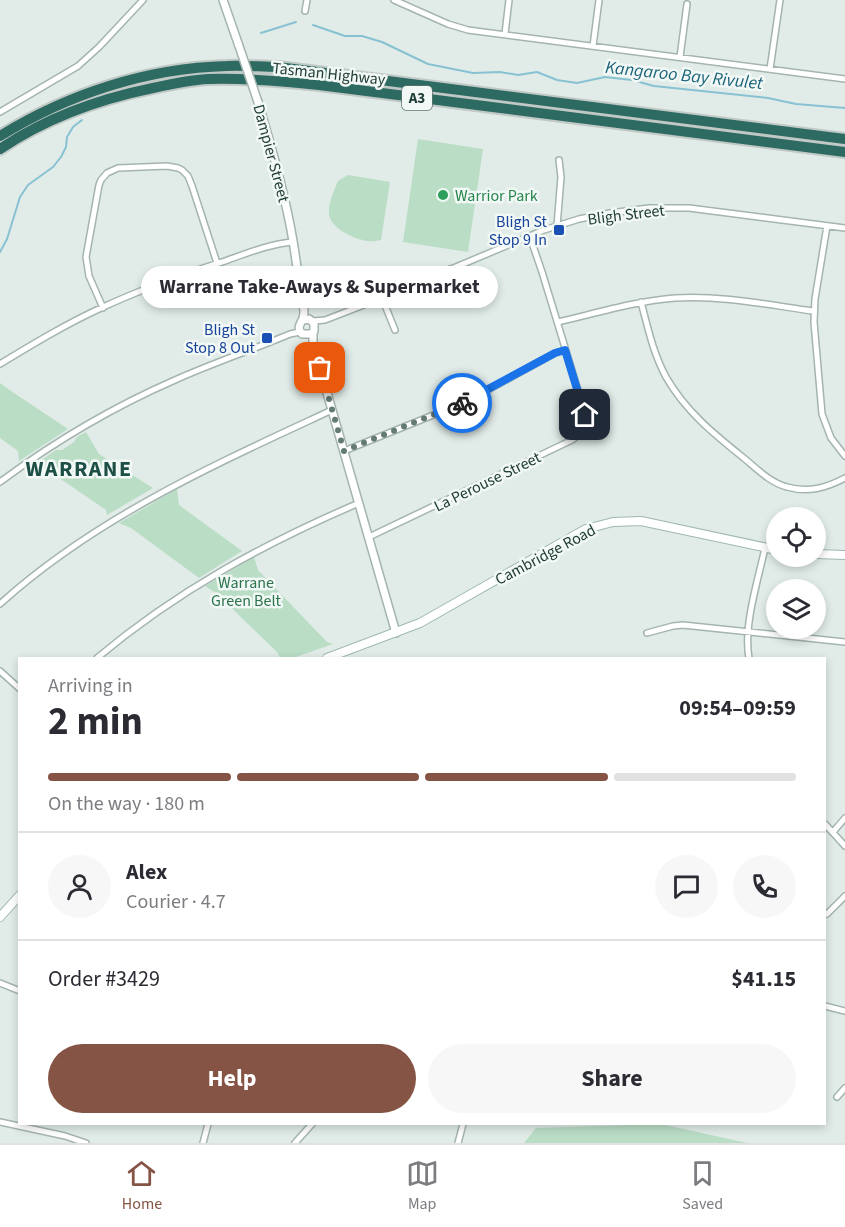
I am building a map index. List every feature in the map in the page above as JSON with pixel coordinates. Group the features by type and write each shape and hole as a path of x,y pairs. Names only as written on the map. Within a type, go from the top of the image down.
{"highway":[{"name":"Tasman Highway","path":"0,136 46,110 105,87 132,79 180,70 227,66 287,68 845,139"},
{"name":"Tasman Highway","path":"0,149 33,129 93,103 131,92 207,80 276,81 319,85 845,153"}],"main road":[{"name":"Cambridge Road","path":"330,657 396,633 436,615 575,535 600,525 641,521 765,548"},
{"path":"826,554 845,555"},
{"path":"0,917 4,906 18,896"}],"street":[{"path":"0,112 78,66 143,0"},
{"name":"Dampier Street","path":"223,0 276,161 293,242 307,327"},
{"path":"306,11 307,0"},
{"path":"394,0 455,27 474,31 845,79"},
{"path":"505,34 509,0"},
{"path":"592,46 599,0"},
{"path":"770,69 780,0"},
{"path":"680,57 687,4"},
{"path":"557,226 561,177 559,160"},
{"path":"102,308 89,276 86,250 99,185 104,176 112,170 124,167 167,165 185,173 193,188 218,263"},
{"name":"Bligh Street","path":"0,482 76,431 174,380 557,226 610,213 640,209 688,208 845,228"},
{"path":"827,226 813,311 822,414 831,438 845,456"},
{"name":"La Perouse Street","path":"369,537 577,437 584,426 585,415 530,237"},
{"path":"0,363 102,308 162,283 279,243 293,242"},
{"path":"450,269 465,302"},
{"path":"381,298 394,330"},
{"path":"558,322 642,302 675,298 696,298 813,311"},
{"path":"642,302 651,340 666,376 684,403 705,426 758,470 780,484 794,489 809,490 832,485 845,478"},
{"path":"307,327 396,633"},
{"path":"344,451 458,405 555,353 565,350"},
{"path":"0,604 52,562 117,518 174,487 332,410"},
{"path":"98,657 153,615 213,575 247,555 359,503"},
{"path":"749,657 748,631 765,548"},
{"path":"647,633 683,625 845,642"},
{"path":"0,671 18,687"},
{"path":"833,832 845,818"},
{"path":"826,825 845,846"},
{"path":"827,914 845,896"},
{"path":"0,983 18,990"},
{"path":"826,1006 845,1011"},
{"path":"837,1097 845,1088"},
{"path":"0,1122 65,1136 86,1143"},
{"path":"204,1143 208,1125"},
{"path":"296,1143 311,1125"},
{"path":"458,1143 463,1125"}],"green space":[{"name":"Warrior Park","path":"418,139 483,149 468,252 403,242"},
{"path":"348,175 390,182 381,240 369,241 356,238 343,232 330,219 329,206 338,181"},
{"path":"0,383 68,429 19,461 18,451 0,438"},
{"path":"86,432 99,454 153,488 107,515 106,510 43,467 32,470 30,468 56,450 62,450"},
{"name":"Warrane Green Belt","path":"177,489 179,505 242,551 199,578 131,528 119,523"},
{"name":"Warrane Green Belt","path":"254,557 258,570 327,642 333,644 296,657 280,657 216,593 205,586"},
{"path":"666,1125 747,1143 524,1143 536,1128"}],"waterway":[{"name":"Kangaroo Bay Rivulet","path":"261,33 296,22"},
{"name":"Kangaroo Bay Rivulet","path":"313,25 345,36 362,36 382,42 428,64 473,73 500,72 518,75 537,72 557,80 577,83 605,77 632,80 654,86 845,108"},
{"name":"Kangaroo Bay Rivulet","path":"0,252 7,239 20,197 28,185 53,167 61,157 66,147 67,137 73,127 82,120"}],"way so far":[{"path":"320,368 344,451 462,403"}],"place":[{"name":"Warrior Park","path":"443,195"},
{"name":"Bligh St Stop 9 In","path":"559,230"},
{"name":"Bligh St Stop 8 Out","path":"267,338"},
{"name":"Warrane Take-Aways & Supermarket","path":"320,368"}],"district":[{"name":"WARRANE","path":"79,468"}],"route":[{"path":"462,403 555,353 565,350 585,415"}]}
